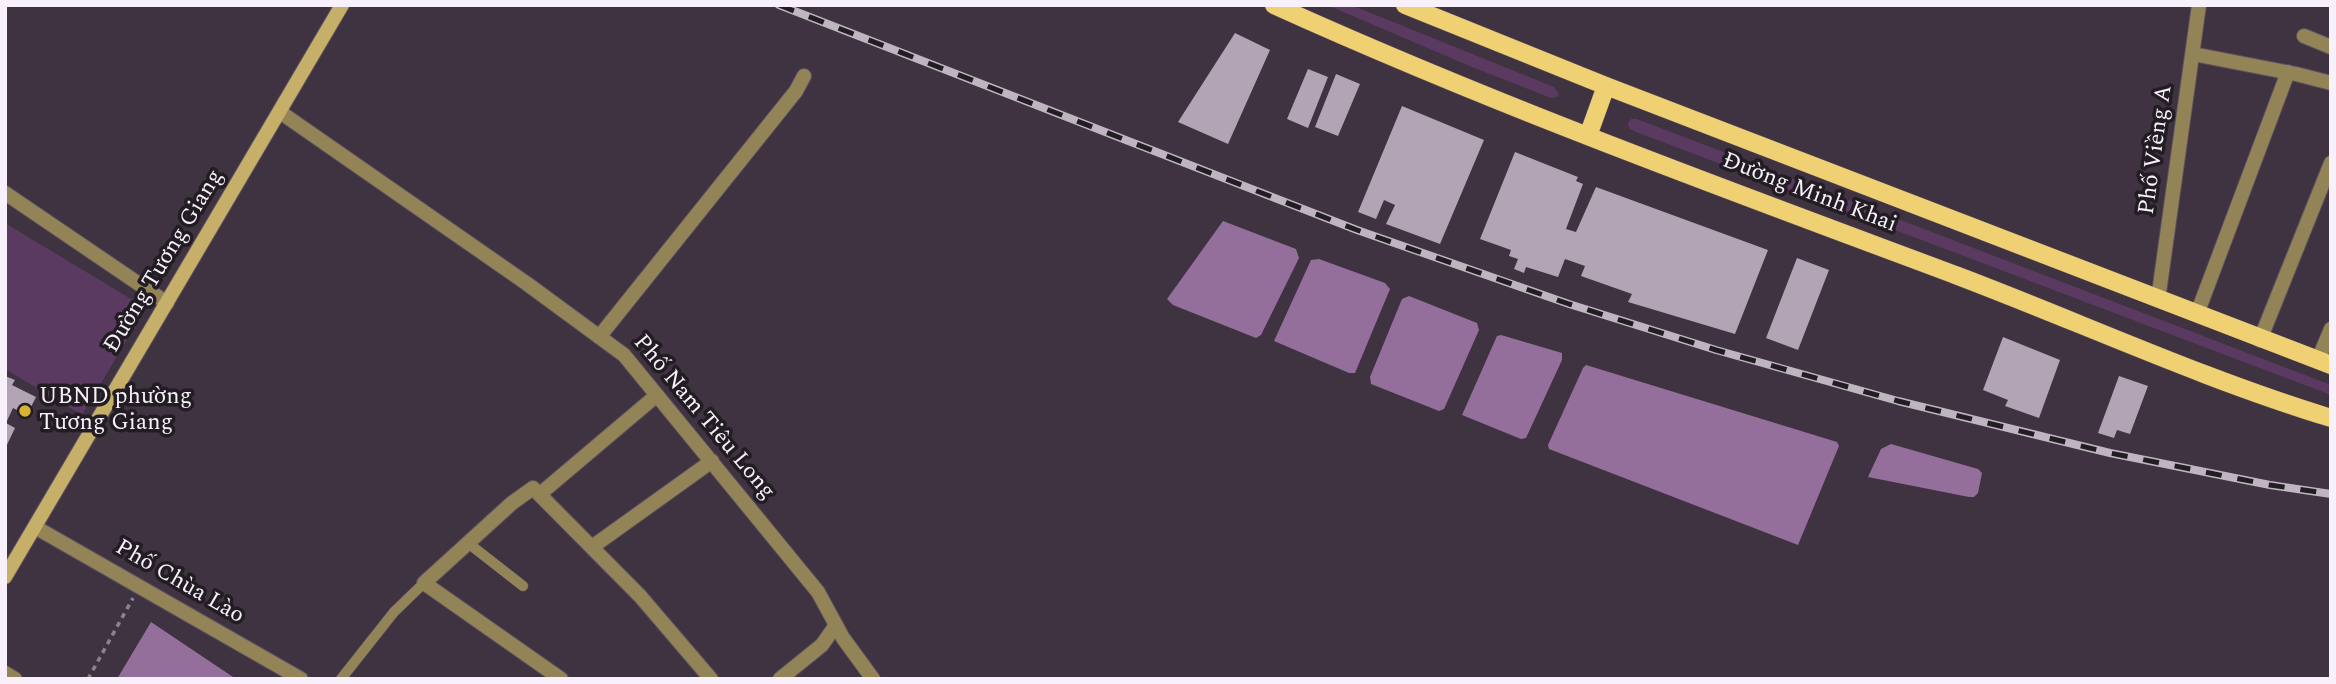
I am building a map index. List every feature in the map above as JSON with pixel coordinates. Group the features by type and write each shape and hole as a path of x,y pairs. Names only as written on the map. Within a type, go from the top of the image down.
{"main road":[{"name":"Đường Tương Giang","path":"5,577 342,5"},
{"name":"Đường Minh Khai","path":"1274,5 1361,45 1588,136 1981,285 2154,355 2284,404 2331,418"},
{"name":"Đường Minh Khai","path":"1405,5 1606,86 2325,363"},
{"path":"1588,136 1606,86"}],"street":[{"name":"Phố Viềng A","path":"2158,300 2199,5"},
{"path":"2304,36 2331,47"},
{"path":"2193,54 2331,83"},
{"path":"2197,314 2288,72"},
{"path":"599,337 796,90 804,76"},
{"name":"Phố Nam Tiêu Long","path":"280,112 526,283 624,355 818,592 836,625 873,679"},
{"path":"2260,340 2331,163"},
{"path":"5,193 167,303"},
{"path":"2325,363 2331,329"},
{"path":"540,494 657,395"},
{"path":"592,547 712,461"},
{"path":"557,678 424,583 512,503 533,488 640,596 711,679"},
{"name":"Phố Chùa Lào","path":"35,527 301,679"},
{"path":"780,679 822,645 836,625"},
{"path":"5,673 15,679"}],"lane":[{"path":"468,543 523,586"},
{"path":"341,679 394,612 424,583"}],"path":[{"path":"88,679 139,587"}],"shaded area":[{"path":"1327,5 1351,5 1554,87 1558,97 1551,98 1472,67"},
{"path":"1631,119 1637,119 2331,385 2331,395 1636,132 1629,128"},
{"path":"1223,221 1296,249 1299,258 1261,335 1256,338 1173,305 1167,299"},
{"path":"5,223 146,308 82,415 5,369"},
{"path":"1319,259 1385,283 1390,289 1355,373 1349,373 1274,341 1311,260"},
{"path":"1409,296 1477,323 1479,330 1444,409 1439,411 1371,384 1370,377 1402,299"},
{"path":"1497,336 1562,353 1562,360 1526,438 1521,439 1462,415"},
{"path":"1586,365 1837,442 1839,446 1798,545 1549,449 1548,445"},
{"path":"1891,444 1978,469 1982,473 1978,493 1969,497 1868,477 1881,449"},
{"path":"151,622 236,679 117,679"}],"building":[{"path":"1235,33 1270,50 1228,144 1178,122"},
{"path":"1308,69 1328,77 1308,128 1287,119"},
{"path":"1336,74 1360,84 1338,136 1315,127"},
{"path":"1402,106 1484,140 1440,244 1386,224 1395,205 1384,200 1376,219 1358,212"},
{"path":"1515,152 1578,177 1576,181 1583,184 1566,229 1576,232 1596,187 1768,250 1735,334 1628,302 1632,294 1581,276 1585,266 1565,259 1558,277 1526,267 1524,273 1514,269 1518,259 1509,256 1511,250 1480,239"},
{"path":"1797,258 1829,270 1798,350 1766,338"},
{"path":"2003,337 2060,360 2039,418 2005,406 2008,400 1983,390"},
{"name":"UBND phường Tương Giang","path":"5,376 15,380 12,385 36,397 27,415 13,408 6,423 15,428 5,449"},
{"path":"2119,376 2148,386 2130,434 2117,430 2114,438 2098,433"}],"railway":[{"path":"779,5 1357,230 1569,304 1716,350 1898,401 2110,453 2270,485 2331,494"}],"place":[{"name":"UBND phường Tương Giang","path":"25,411"}]}
